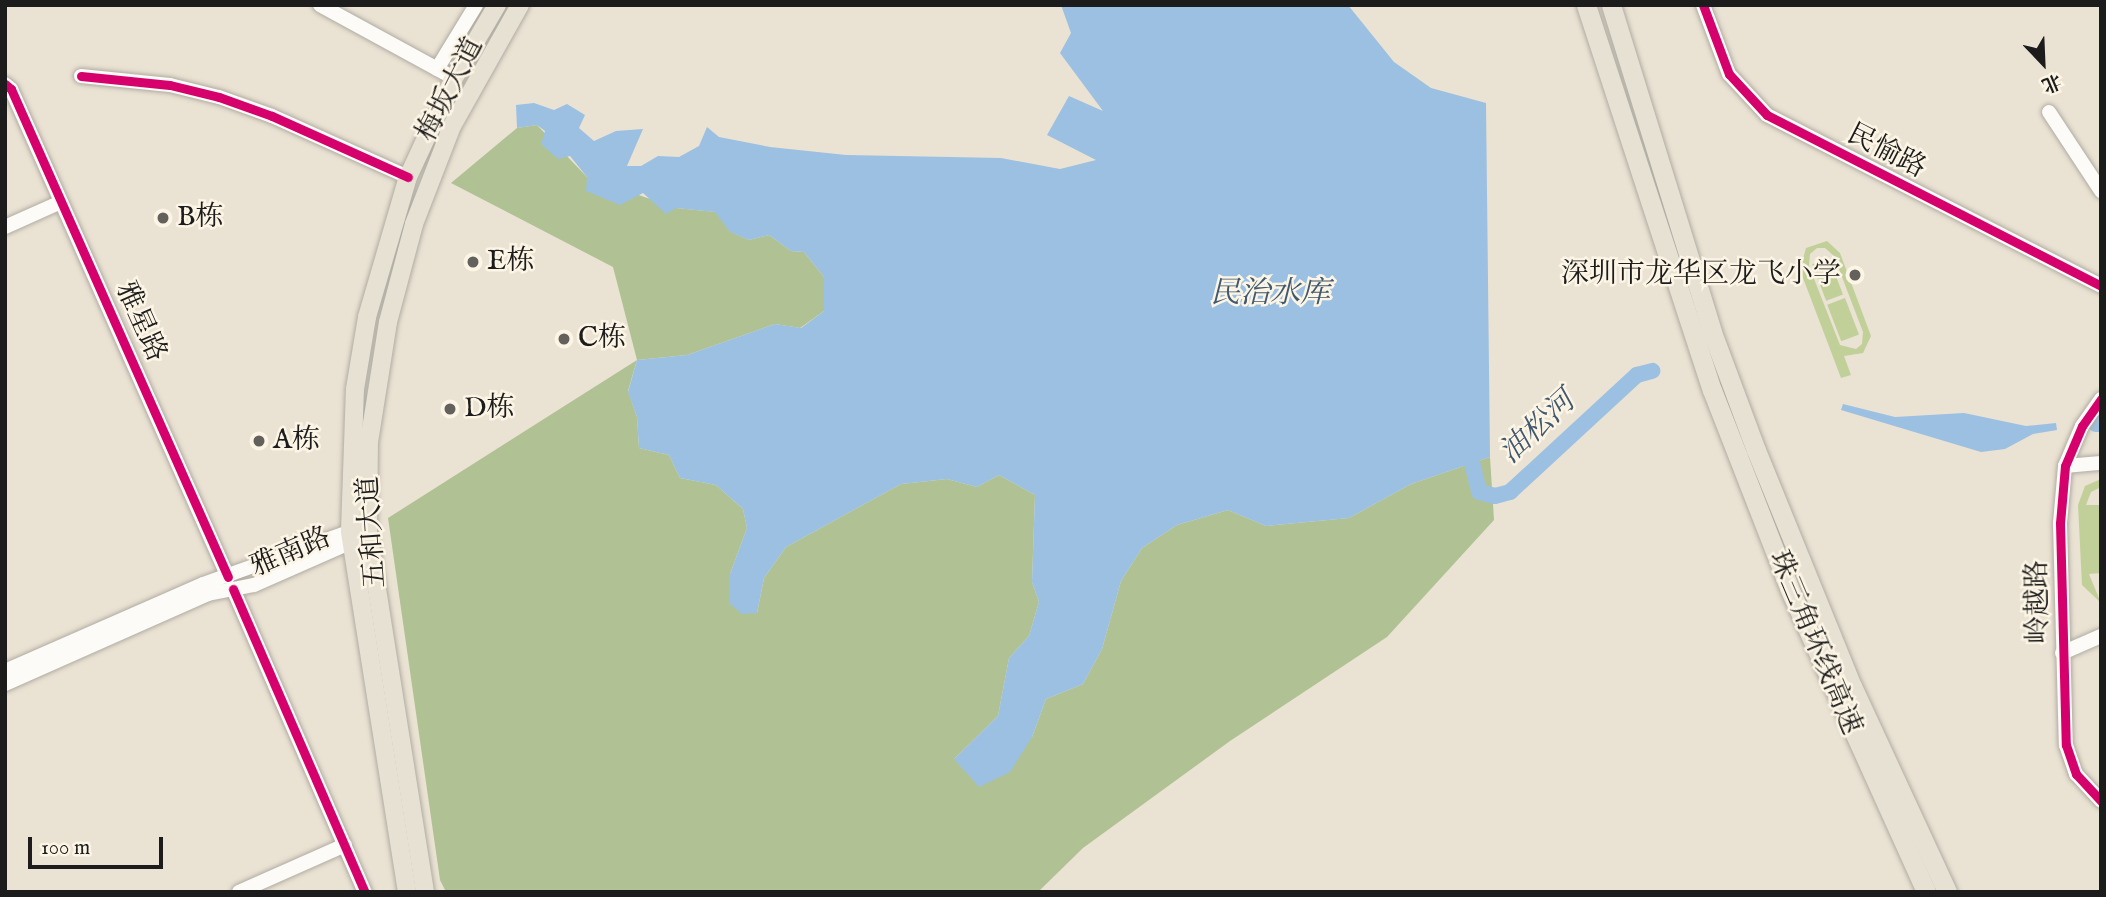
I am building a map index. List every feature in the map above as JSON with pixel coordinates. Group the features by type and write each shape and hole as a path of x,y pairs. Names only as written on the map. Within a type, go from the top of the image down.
{"highway":[{"name":"珠三角环线高速","path":"1586,5 1712,390 1789,589 1926,892"},
{"name":"珠三角环线高速","path":"1611,5 1717,345 1737,399 1836,651 1947,892"}],"main road":[{"name":"梅坂大道","path":"408,177 454,78 497,5"},
{"name":"梅坂大道","path":"430,176 479,73 520,5"},
{"name":"五和大道","path":"425,892 368,532 369,442 378,381 400,273 430,176"},
{"name":"五和大道","path":"407,892 351,536 351,439 367,317 408,177"}],"street":[{"path":"320,5 454,78"},
{"name":"民愉路","path":"1703,5 1729,74 1767,115 2101,286"},
{"path":"437,68 473,6"},
{"path":"81,76 170,85 219,97 272,116 408,177"},
{"name":"雅星路","path":"8,85 231,583 365,892"},
{"path":"2049,112 2101,191"},
{"path":"5,227 61,202"},
{"name":"岭越路","path":"2101,399 2078,432 2065,466 2060,523 2062,653 2069,759 2084,785 2101,801"},
{"path":"2065,466 2101,463"},
{"name":"雅南路","path":"5,671 351,536 368,532"},
{"name":"雅南路","path":"5,684 231,583"},
{"path":"2062,653 2101,636"},
{"path":"239,892 345,845"}],"green space":[{"path":"537,125 587,177 676,208 716,212 731,232 749,240 769,235 791,251 804,252 824,277 824,311 800,328 775,324 687,355 637,360 613,267 451,183 517,128"},
{"path":"1827,241 1840,253 1871,336 1863,353 1844,356 1851,375 1841,378 1800,270 1806,248","holes":["1817,248 1825,248 1834,256 1863,332 1862,344 1856,349 1840,345 1809,266 1810,254"]},
{"path":"1829,258 1843,294 1826,301 1812,264"},
{"path":"1845,298 1859,334 1841,341 1827,305"},
{"path":"637,360 628,391 637,417 639,448 669,455 680,478 716,485 743,509 747,528 730,574 757,613 764,578 786,547 901,484 947,479 977,487 999,475 1035,495 1032,582 1039,602 1029,636 1009,658 998,716 954,759 1032,737 1046,699 1083,684 1102,649 1121,581 1142,548 1177,525 1228,510 1266,526 1349,518 1411,484 1490,457 1494,520 1387,637 1230,741 1083,848 1038,892 446,892 440,880 388,518"},
{"path":"2101,479 2101,487 2091,492 2086,505 2101,505 2101,573 2089,574 2101,603 2082,585 2078,505 2085,486"}],"water":[{"name":"民治水库","path":"1061,5 1348,5 1394,62 1431,88 1486,103 1490,457 1411,484 1349,518 1266,526 1228,510 1177,525 1142,548 1121,581 1102,649 1083,684 1046,699 1032,737 1010,772 979,787 954,759 998,716 1009,658 1029,636 1039,602 1032,582 1035,495 999,475 977,487 947,479 901,484 786,547 764,578 757,613 742,614 729,603 730,574 747,528 743,509 716,485 680,478 669,455 639,448 637,417 628,392 637,360 687,355 775,324 801,328 824,311 824,277 804,252 791,251 769,235 749,240 730,232 715,212 676,208 666,214 643,193 620,205 586,191 587,177 570,156 558,159 541,144 545,131 537,125 517,128 516,105 534,103 554,110 567,104 585,115 579,128 594,141 616,131 643,129 627,166 641,166 658,156 679,157 699,146 707,127 719,137 770,147 846,155 1001,158 1060,169 1096,160 1047,135 1069,96 1103,111 1060,53 1071,33"},
{"path":"1843,404 1895,417 1964,413 2026,426 2056,423 2057,430 2033,434 2005,449 1981,452 1841,410"}],"waterway":[{"name":"油松河","path":"1472,463 1479,492 1495,496 1510,492 1637,375 1652,371"},
{"name":"油松河","path":"2096,424 2101,424"}],"cycle path":[{"path":"1703,5 1729,74 1767,115 2101,286"},
{"path":"81,76 170,85 219,97 272,116 408,177"},
{"path":"5,84 11,89 228,577"},
{"path":"2101,399 2082,426 2065,466 2060,523 2066,745 2076,774 2101,801"},
{"path":"233,589 365,892"}],"place":[{"name":"B栋","path":"163,218"},
{"name":"E栋","path":"473,262"},
{"name":"深圳市龙华区龙飞小学","path":"1855,275"},
{"name":"C栋","path":"564,339"},
{"name":"D栋","path":"450,409"},
{"name":"A栋","path":"259,441"}]}
